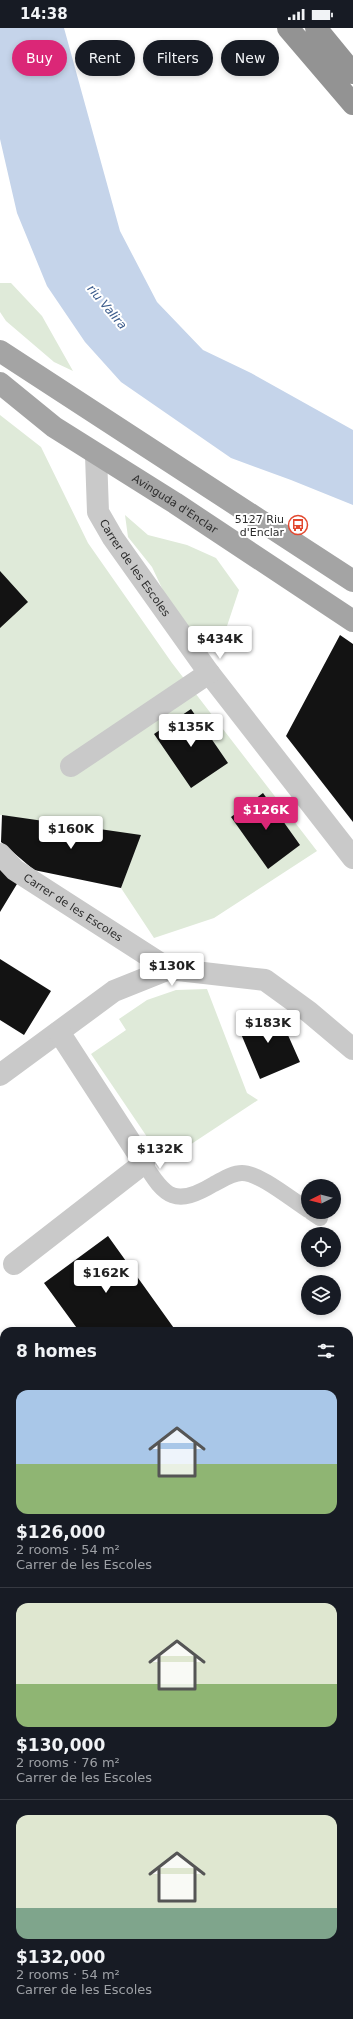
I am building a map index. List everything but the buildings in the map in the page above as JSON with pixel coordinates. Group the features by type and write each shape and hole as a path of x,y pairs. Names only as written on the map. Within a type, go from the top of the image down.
{"highway":[{"path":"288,28 353,104"},
{"path":"316,28 353,72"}],"main road":[{"path":"0,351 353,581"},
{"name":"Avinguda d'Enclar","path":"0,383 54,427 96,455 175,503 353,621"}],"street":[{"name":"Carrer de les Escoles","path":"96,455 98,512 113,538 209,673 353,858"},
{"path":"71,766 209,673"},
{"name":"Carrer de les Escoles","path":"0,854 15,870 169,969 264,980 309,1012 353,1049"},
{"name":"Carrer de les Escoles","path":"0,1075 114,991 169,969"},
{"path":"14,1264 144,1163 59,1032"}],"lane":[{"path":"144,1163 155,1181 168,1194 186,1197 207,1189 226,1177 242,1173 260,1179 301,1205"}],"green space":[{"path":"0,283 11,283 42,316 73,371 54,362 6,321 0,312"},
{"path":"0,415 41,447 88,543 172,663 317,851 214,918 154,938 121,888 140,836 0,815"},
{"path":"125,515 148,535 187,545 216,558 239,590 218,653 209,648 176,618 152,567 128,537"},
{"path":"207,989 247,1093 258,1100 164,1162 91,1054 126,1030 119,1019 147,1000 176,990"}],"water":[{"name":"riu Valira","path":"0,28 64,28 75,68 75,76 77,76 120,231 157,302 203,350 251,373 353,430 353,505 231,458 121,382 85,342 47,286 17,213 0,139"}],"place":[{"name":"5127 Riu d'Enclar","path":"298,525"}]}
